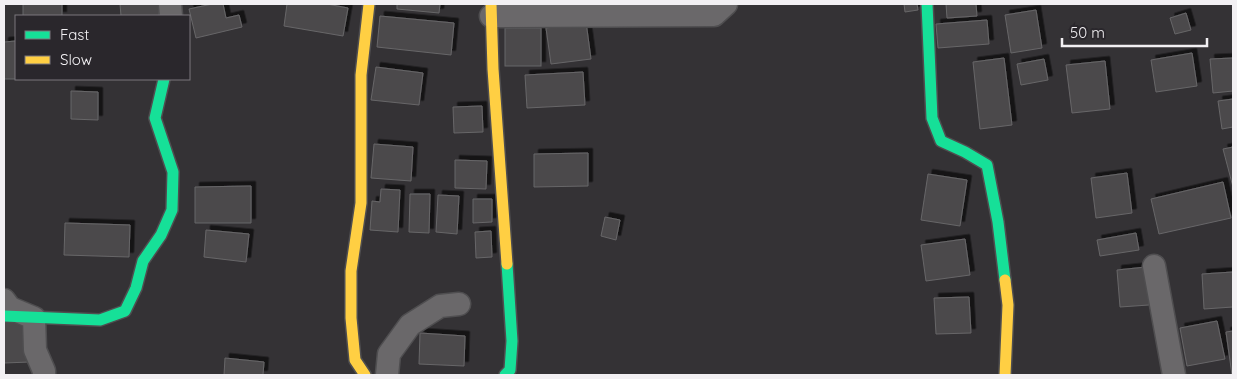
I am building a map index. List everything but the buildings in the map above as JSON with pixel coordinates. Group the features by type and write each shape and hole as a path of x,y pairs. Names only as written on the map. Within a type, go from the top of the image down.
{"street":[{"path":"365,375 354,360 351,318 351,271 361,203 361,75 370,4"},
{"path":"505,375 510,370 512,341 493,69 491,10 714,15 726,4"},
{"path":"927,4 932,118 941,141 987,165 998,222 1008,305 1004,375"},
{"path":"4,316 100,320 125,311 136,288 143,262 161,235 172,210 173,172 155,118 164,80"},
{"path":"1154,266 1174,375"},
{"path":"4,300 10,308 34,318"},
{"path":"387,375 389,354 410,326 440,306 459,304"},
{"path":"34,318 35,350 44,375"}],"traffic: fast":[{"path":"927,4 932,118 941,141 987,165 998,222 1005,280"},
{"path":"4,316 100,320 125,311 136,288 143,261 161,235 172,210 173,172 155,118 164,80"},
{"path":"505,375 510,370 512,341 507,264"}],"traffic: slow":[{"path":"365,375 355,360 351,318 351,271 361,203 361,75 369,4"},
{"path":"491,4 493,69 507,264"},
{"path":"1005,280 1008,305 1005,375"}]}
